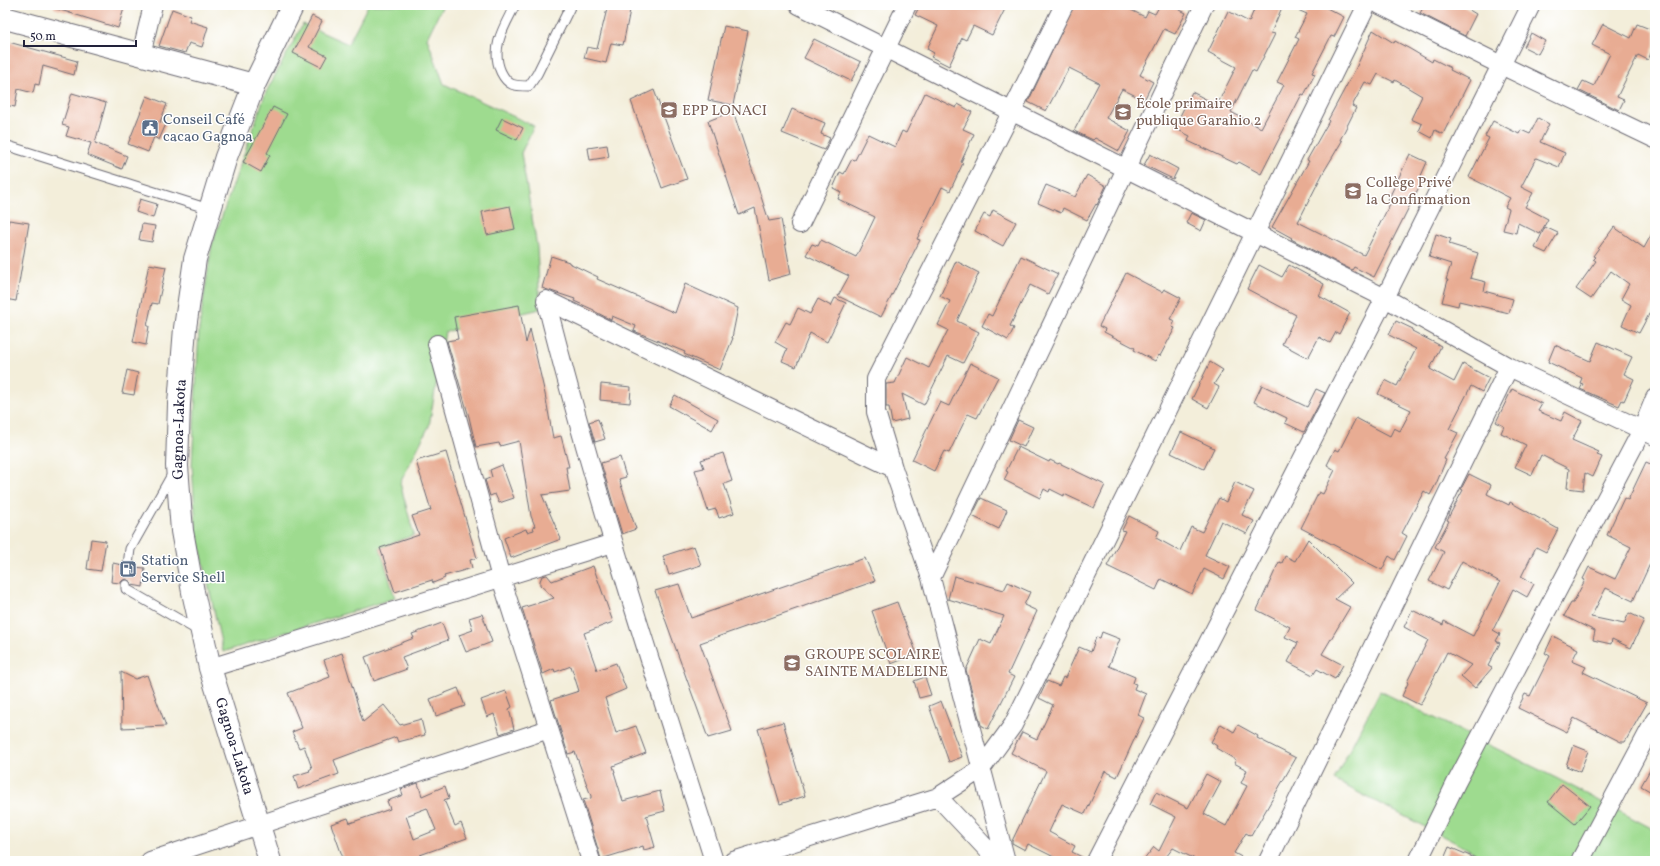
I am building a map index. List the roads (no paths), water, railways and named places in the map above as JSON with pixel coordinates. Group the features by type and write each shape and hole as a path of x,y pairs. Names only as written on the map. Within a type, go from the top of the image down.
{"main road":[{"name":"Gagnoa-Lakota","path":"270,861 210,668 193,592 182,531 177,466 179,404 185,328 195,259 209,209 226,158 254,85 293,5"},
{"path":"5,18 254,85"}],"street":[{"path":"141,55 153,5"},
{"path":"799,5 1255,232 1385,298 1509,367 1648,434"},
{"path":"800,224 908,5"},
{"path":"1006,861 931,578 893,468 876,412 876,378 1012,111 1064,5"},
{"path":"931,578 1204,5"},
{"path":"733,861 938,797 981,769 1013,725 1367,5"},
{"path":"1380,5 1655,139"},
{"path":"1096,861 1385,298 1530,5"},
{"path":"714,861 613,543 566,379 546,300 893,468"},
{"path":"437,344 501,578 591,861"},
{"path":"1268,861 1509,367"},
{"path":"1418,861 1456,783 1648,434 1655,398"},
{"path":"210,668 613,543"},
{"path":"1581,859 1655,720"},
{"path":"150,861 549,729"},
{"path":"938,797 998,861"}],"lane":[{"path":"515,5 498,39 496,62 506,80 515,86 529,86 537,74 571,5"},
{"path":"5,145 209,209"},
{"path":"128,565 130,549 177,466"},
{"path":"126,584 126,588 203,634"}],"place":[{"name":"EPP LONACI","path":"669,110"},
{"name":"École primaire publique Garahio 2","path":"1123,112"},
{"name":"Conseil Café cacao Gagnoa","path":"150,128"},
{"name":"Collège Privé la Confirmation","path":"1353,191"},
{"name":"Station Service Shell","path":"128,569"},
{"name":"GROUPE SCOLAIRE SAINTE MADELEINE","path":"792,663"}]}
